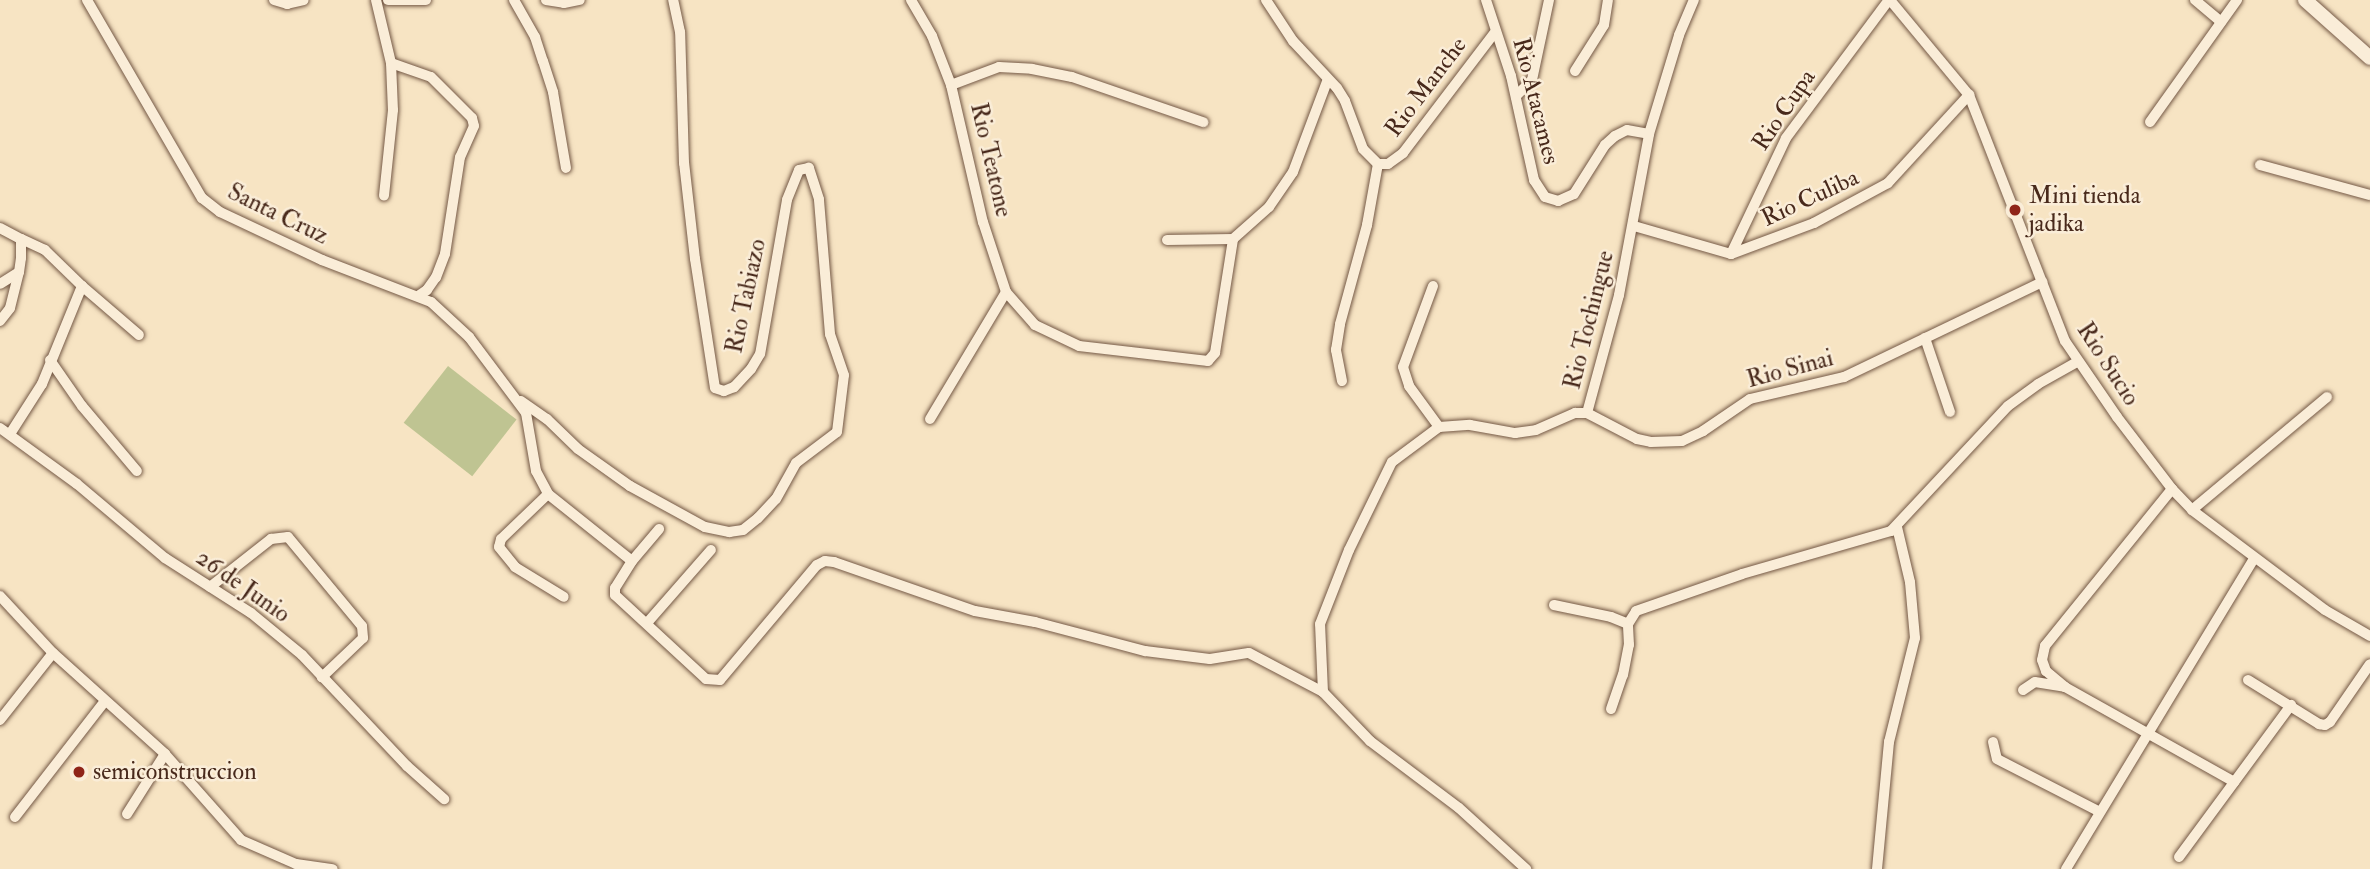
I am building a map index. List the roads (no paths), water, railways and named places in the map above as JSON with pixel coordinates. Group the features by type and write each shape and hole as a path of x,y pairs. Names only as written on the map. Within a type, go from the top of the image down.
{"street":[{"name":"Santa Cruz","path":"87,0 202,198 220,212 322,260 418,296 447,315 516,398"},
{"path":"274,0 287,4 304,0"},
{"path":"376,0 390,62 393,110 384,196"},
{"path":"388,0 426,0"},
{"path":"514,0 535,37 550,82 566,168"},
{"path":"546,0 564,3 580,0"},
{"name":"Rio Tabiazo","path":"516,398 547,419 578,449 630,486 705,527 730,532 743,530 776,499 796,463 836,432 844,395 844,375 830,334 817,188 808,168 799,170 788,200 760,354 751,369 734,387 724,391 715,388 695,259 684,163 680,32 673,0"},
{"name":"Rio Teatone","path":"911,0 932,36 951,85 983,222 1006,292 1035,325 1079,346 1208,361 1215,353 1233,240"},
{"name":"Rio Manche","path":"1266,0 1293,41 1345,100 1363,149 1378,164 1388,164 1403,153 1496,31"},
{"name":"Rio Atacames","path":"1486,0 1516,96 1534,180 1550,200 1566,199 1574,194 1605,145 1615,136 1627,130 1649,134"},
{"path":"1516,96 1532,80 1549,0"},
{"path":"1575,71 1604,25 1608,0"},
{"name":"Rio Tochingue","path":"1439,427 1470,425 1514,433 1536,430 1575,414 1587,413 1619,295 1634,226 1649,134 1676,46 1694,0"},
{"name":"Rio Sucio","path":"1890,0 1969,96 2065,341 2077,362 2172,489 2192,510 2254,558 2325,610 2370,636"},
{"name":"Rio Cupa","path":"1731,254 1786,138 1890,0"},
{"path":"2195,0 2221,22"},
{"path":"2150,122 2237,0"},
{"path":"2305,0 2370,58"},
{"path":"390,62 431,77 472,118 474,126 460,157 445,254 436,278 427,290 418,296"},
{"path":"951,85 999,67 1032,68 1072,77 1203,122"},
{"path":"1167,240 1233,240 1269,207 1293,172 1328,79"},
{"name":"Rio Culiba","path":"1731,254 1814,223 1870,195 1905,166 1969,96"},
{"path":"1342,381 1336,349 1340,324 1367,225 1378,164"},
{"path":"2260,165 2370,195"},
{"path":"1634,226 1731,254"},
{"path":"0,228 45,250 139,335"},
{"path":"0,321 10,308 19,272 21,239"},
{"path":"0,284 19,272"},
{"name":"Rio Sinai","path":"1587,413 1637,439 1651,442 1682,441 1703,431 1750,399 1844,377 2042,282"},
{"path":"5,431 42,384 82,286"},
{"path":"1323,692 1320,624 1349,550 1392,462 1439,427 1409,386 1403,367 1433,286"},
{"path":"930,419 1006,292"},
{"path":"1925,338 1950,412"},
{"path":"50,360 82,406 137,471"},
{"path":"1611,709 1623,675 1629,645 1628,624 1636,611 1647,605 1883,534 1897,527 1980,433 2008,406 2038,384 2077,362"},
{"path":"2192,510 2327,397"},
{"path":"516,398 527,416 536,471 548,494 632,561"},
{"name":"26 de Junio","path":"5,431 77,484 165,558 251,613 302,655 408,766 444,799"},
{"path":"2172,489 2045,646 2042,660 2046,671 2065,687 2234,782"},
{"path":"548,494 500,539 499,547 515,567 564,597"},
{"path":"1877,869 1889,742 1915,638 1910,582 1897,527"},
{"path":"659,529 632,561 615,588 615,595 706,679 720,680 817,565 834,562 975,611 1035,622 1145,651 1210,659 1249,653 1323,692 1370,741 1459,808 1527,869"},
{"path":"211,587 271,539 288,537 362,626 363,638 322,677"},
{"path":"648,623 711,550"},
{"path":"2066,869 2098,811 2149,733 2254,558"},
{"path":"1,600 53,653 165,754 241,840 296,864 332,869"},
{"path":"1554,605 1628,624"},
{"path":"0,720 53,653"},
{"path":"2248,680 2319,724 2330,722 2370,664"},
{"path":"2023,690 2035,682 2065,687"},
{"path":"15,817 105,701"},
{"path":"2179,857 2291,705"},
{"path":"1993,742 1997,760 2098,811"},
{"path":"127,814 165,754"}],"place":[{"name":"Mini tienda jadika","path":"2015,210"},
{"name":"semiconstruccion","path":"79,772"}]}
